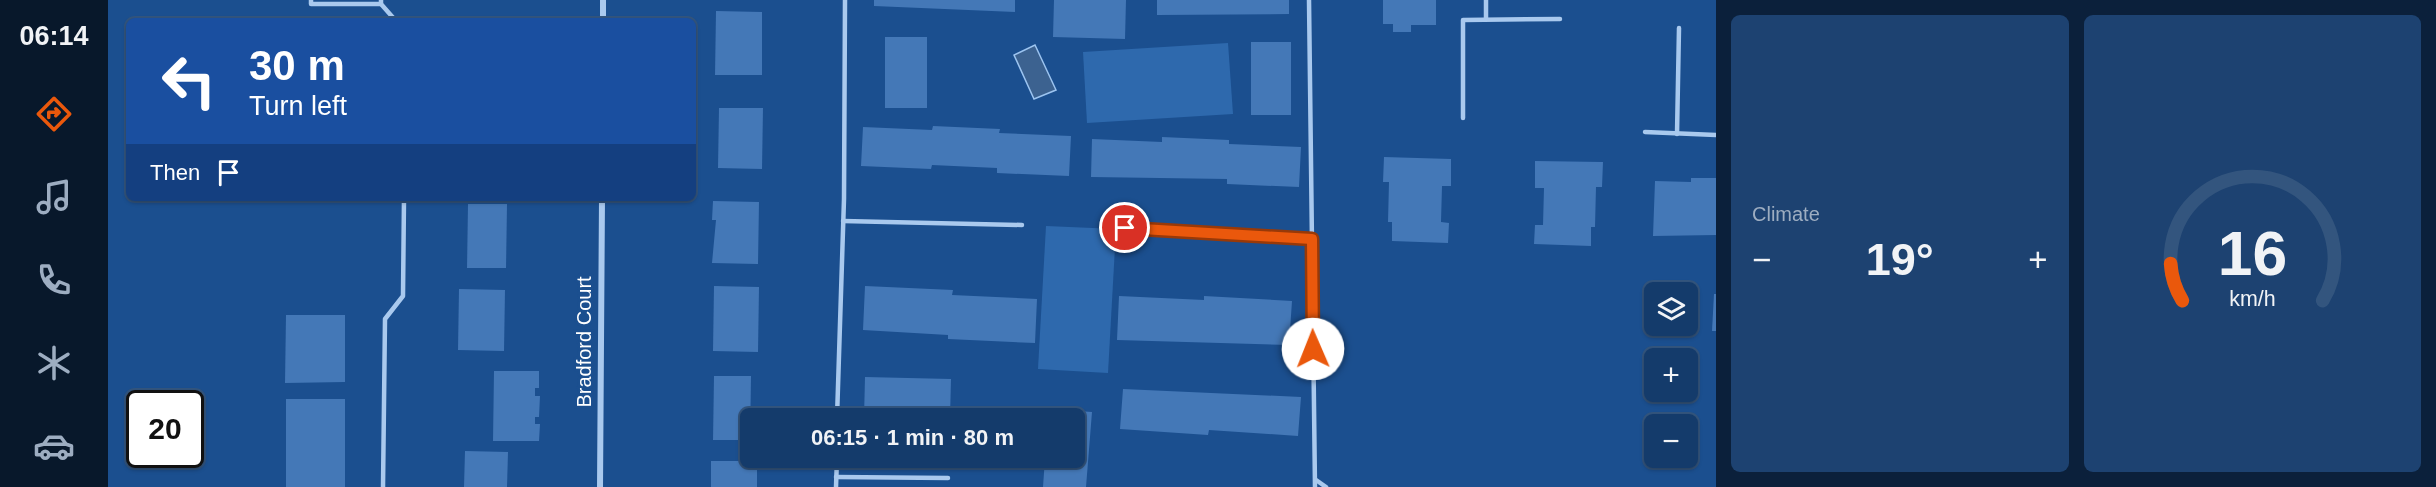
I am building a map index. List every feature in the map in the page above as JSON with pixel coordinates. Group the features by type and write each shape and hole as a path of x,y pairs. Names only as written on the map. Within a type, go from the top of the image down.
{"street":[{"path":"603,0 603,18"},
{"name":"Bradford Court","path":"600,487 602,201"}],"lane":[{"path":"310,0 310,4 381,2 394,18"},
{"path":"837,408 843,221 845,0"},
{"path":"1309,0 1315,487"},
{"path":"1486,0 1486,19"},
{"path":"1463,118 1463,20 1560,19"},
{"path":"1677,134 1679,28"},
{"path":"1645,132 1716,135"},
{"path":"383,487 385,319 403,296 404,201"},
{"path":"843,221 1022,225"},
{"path":"1125,228 1312,239"},
{"path":"836,468 836,487"},
{"path":"836,477 948,478"},
{"path":"1315,480 1326,487"}],"shaded area":[{"path":"1228,43 1233,114 1087,123 1083,52"},
{"path":"1035,45 1056,90 1034,99 1014,55"},
{"path":"1046,226 1116,229 1108,373 1038,369"}],"building":[{"path":"874,0 1015,0 1015,12 874,6"},
{"path":"1054,0 1126,0 1125,39 1053,37"},
{"path":"1157,0 1289,0 1289,14 1157,15"},
{"path":"1383,0 1436,0 1436,25 1411,25 1411,32 1393,32 1393,24 1383,24"},
{"path":"716,11 762,12 762,75 715,75"},
{"path":"885,37 927,37 927,108 885,108"},
{"path":"1251,42 1291,42 1291,115 1251,115"},
{"path":"719,108 763,108 762,169 718,168"},
{"path":"933,126 1000,129 999,133 1071,136 1069,176 997,173 997,168 932,165 931,169 861,166 863,127 932,130"},
{"path":"1162,137 1229,140 1229,144 1301,147 1299,187 1227,184 1227,179 1091,177 1092,139 1162,142"},
{"path":"1384,157 1451,159 1451,186 1442,186 1441,222 1449,223 1448,243 1392,241 1392,222 1388,222 1389,182 1383,182"},
{"path":"1535,161 1603,162 1602,187 1596,187 1595,227 1591,227 1591,246 1534,244 1535,225 1543,225 1544,188 1535,188"},
{"path":"1691,178 1716,178 1716,235 1653,236 1655,181 1691,182"},
{"path":"713,201 759,202 758,264 712,263 716,220 712,220"},
{"path":"468,204 507,204 506,268 467,268"},
{"path":"714,286 759,287 758,352 713,351"},
{"path":"865,286 953,290 952,295 1037,299 1035,343 948,339 948,335 863,330"},
{"path":"459,289 505,290 504,351 458,350"},
{"path":"1714,294 1716,294 1716,331 1712,331"},
{"path":"1119,296 1204,300 1204,296 1292,301 1289,345 1117,340"},
{"path":"286,315 345,315 345,382 285,383"},
{"path":"494,371 539,371 539,388 535,388 535,396 540,396 539,417 535,417 535,424 540,424 539,441 493,441"},
{"path":"714,376 751,376 750,408 740,408 740,440 713,440"},
{"path":"865,377 951,379 950,408 864,408"},
{"path":"1123,389 1301,397 1298,436 1209,430 1208,435 1120,429"},
{"path":"286,399 345,399 345,487 286,487"},
{"path":"1085,412 1092,412 1086,487 1043,487 1044,468 1085,468"},
{"path":"465,451 508,452 507,487 464,487"},
{"path":"711,461 740,461 740,468 757,468 757,487 711,487"}],"route":[{"path":"1125,228 1312,239 1313,349"}]}
